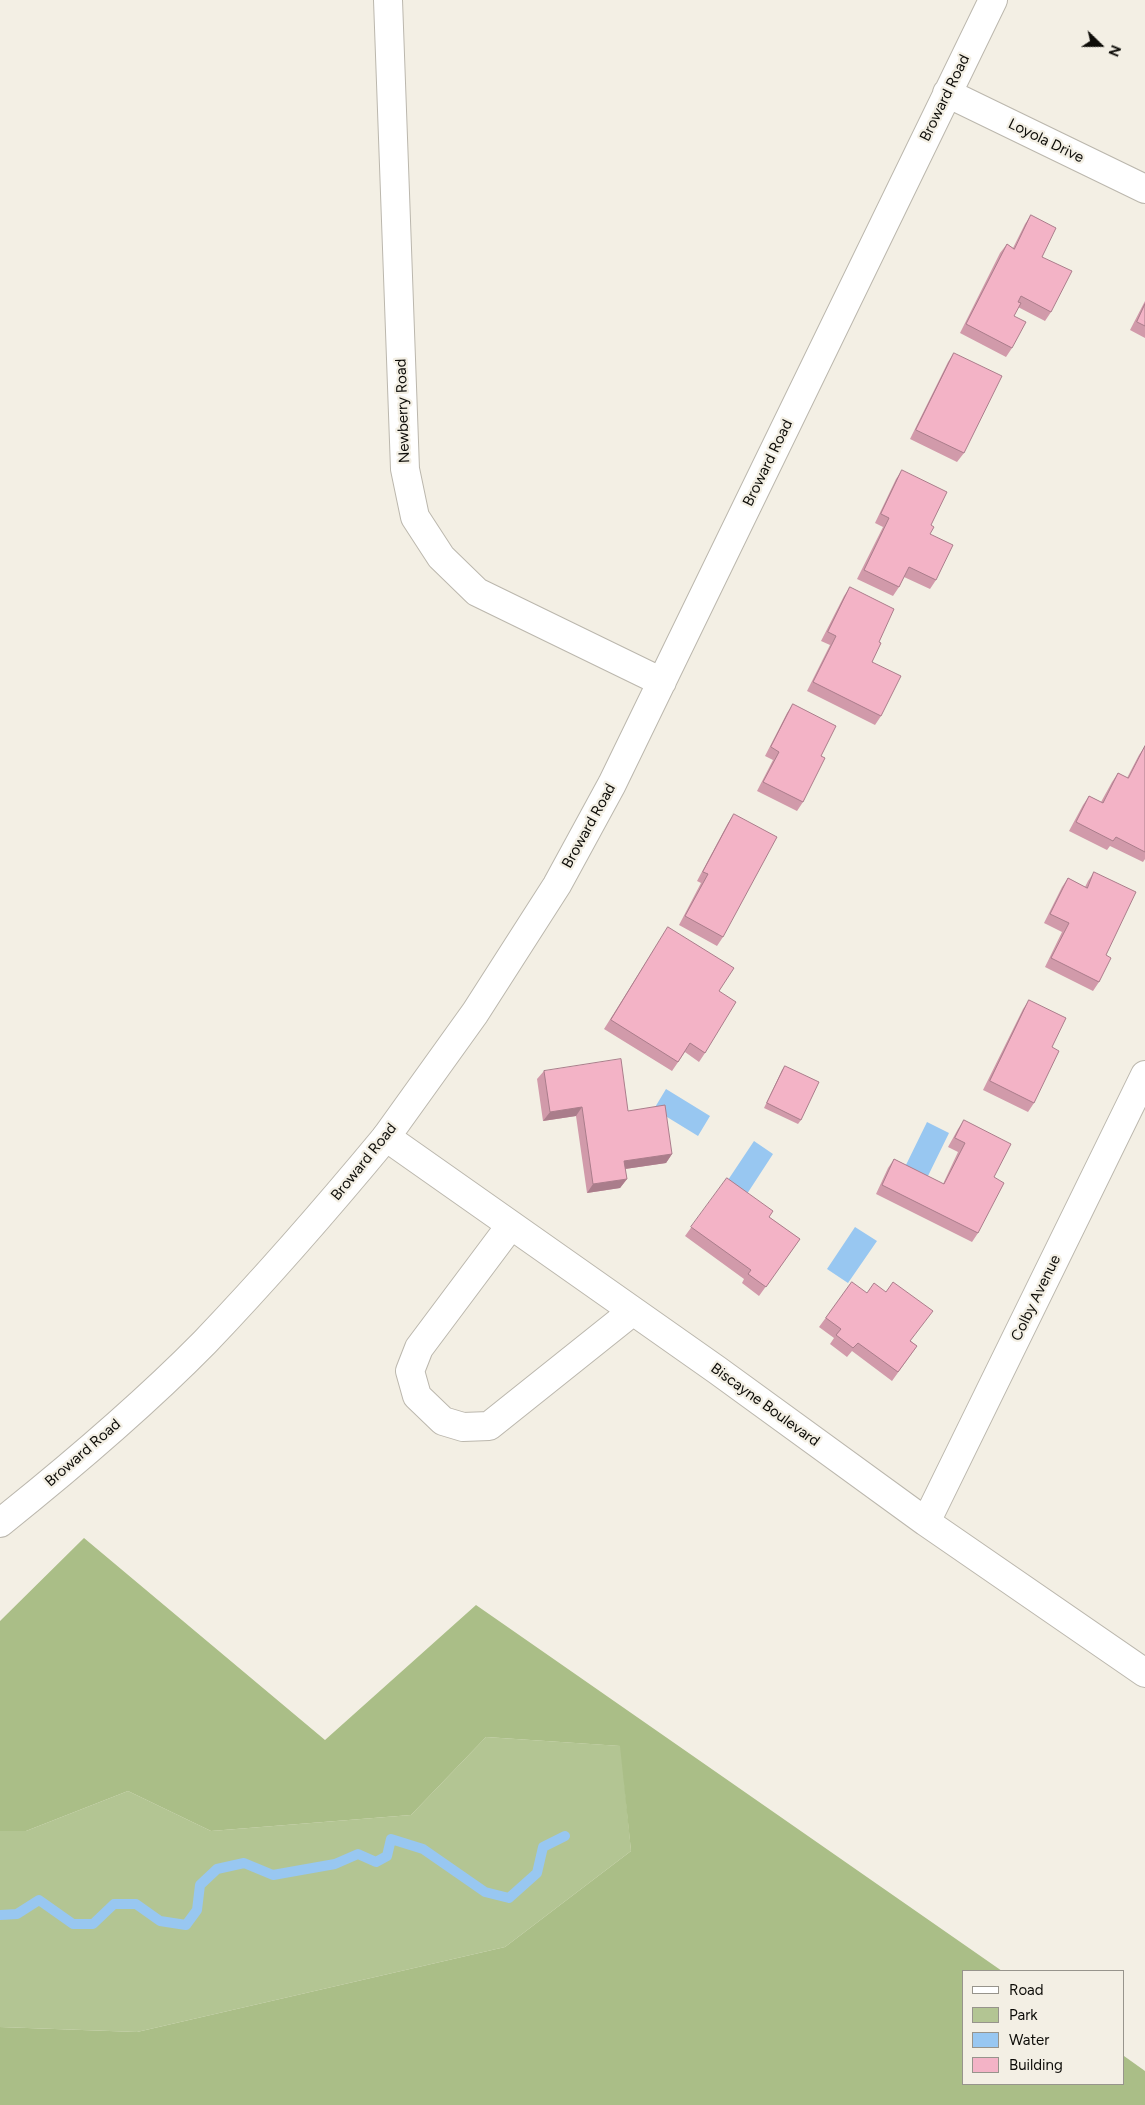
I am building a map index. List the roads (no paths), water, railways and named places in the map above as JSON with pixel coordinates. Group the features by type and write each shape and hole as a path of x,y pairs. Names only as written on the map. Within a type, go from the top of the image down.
{"street":[{"name":"Newberry Road","path":"388,0 405,469 415,517 441,557 476,592 662,682"},
{"name":"Broward Road","path":"0,1523 117,1424 203,1343 279,1262 386,1137 475,1014 557,885 612,784 993,0"},
{"name":"Loyola Drive","path":"947,93 1145,189"},
{"name":"Colby Avenue","path":"926,1522 1145,1075"},
{"name":"Biscayne Boulevard","path":"386,1137 633,1311 926,1522 1145,1673"},
{"path":"511,1225 419,1348 410,1371 417,1396 443,1421 463,1427 489,1426 633,1311"}],"water":[{"path":"666,1089 710,1116 698,1136 654,1109"},
{"path":"927,1122 949,1133 926,1180 904,1169"},
{"path":"754,1141 773,1154 745,1197 726,1183"},
{"path":"855,1227 877,1241 848,1283 827,1269"}],"waterway":[{"path":"0,1915 17,1914 39,1900 73,1924 93,1924 114,1904 136,1904 160,1921 186,1925 197,1910 200,1885 217,1869 244,1863 273,1875 335,1864 358,1854 376,1862 387,1856 391,1839 423,1849 485,1892 509,1898 537,1873 543,1847 565,1836"}]}
